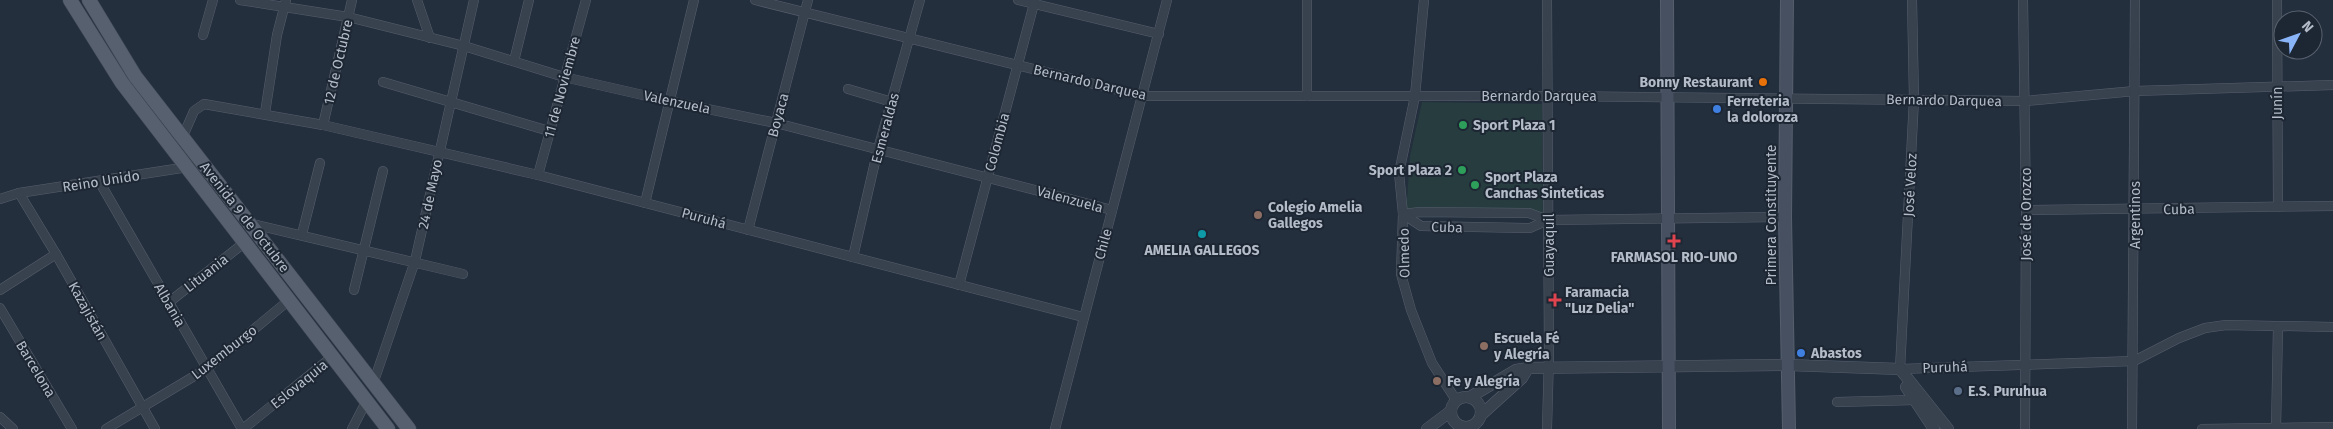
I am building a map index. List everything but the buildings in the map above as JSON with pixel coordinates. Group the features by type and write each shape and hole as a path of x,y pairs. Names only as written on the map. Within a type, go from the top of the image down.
{"main road":[{"name":"Avenida 9 de Octubre","path":"70,0 122,83 388,429"},
{"name":"Avenida 9 de Octubre","path":"88,0 135,76 409,429"},
{"path":"1667,0 1669,97 1667,220 1668,366 1670,429"},
{"name":"Primera Constituyente","path":"1787,0 1785,217 1789,429"}],"street":[{"path":"203,35 213,0"},
{"name":"Valenzuela","path":"240,0 285,3 348,17 464,46 564,77 776,123 1112,210"},
{"name":"12 de Octubre","path":"323,125 352,0"},
{"path":"417,0 430,38"},
{"name":"24 de Mayo","path":"373,384 415,261 474,0"},
{"path":"514,62 529,0"},
{"name":"11 de Noviembre","path":"538,175 586,0"},
{"path":"645,203 694,0"},
{"name":"Bernardo Darquea","path":"756,0 1142,96 1549,96 2025,101 2135,91 2333,85"},
{"name":"Boyaca","path":"748,230 808,0"},
{"name":"Esmeraldas","path":"853,257 878,149 920,0"},
{"path":"1018,0 1034,2 1159,34"},
{"name":"Chile","path":"1054,429 1167,0"},
{"path":"1307,0 1308,96"},
{"name":"Olmedo","path":"1424,0 1415,96 1399,173 1403,214 1401,274 1411,310 1432,363 1456,400"},
{"name":"Guayaquil","path":"1547,0 1549,96 1549,368 1547,429"},
{"name":"José Veloz","path":"1900,369 1914,99 1912,0"},
{"name":"José de Orozco","path":"2022,0 2026,210 2025,429"},
{"name":"Argentinos","path":"2132,429 2134,361 2135,0"},
{"name":"Junín","path":"2277,0 2278,206"},
{"name":"Colombia","path":"959,285 1034,2"},
{"path":"264,113 285,3"},
{"path":"383,82 550,132"},
{"path":"848,89 892,102"},
{"name":"Puruhá","path":"183,136 194,111 204,104 264,113 538,175 1083,317"},
{"name":"Reino Unido","path":"0,199 19,193 188,167 201,161"},
{"path":"302,234 320,163"},
{"path":"354,290 383,172"},
{"name":"Albania","path":"99,181 206,369 243,429"},
{"name":"Kazajistán","path":"19,193 56,254 155,429"},
{"name":"Cuba","path":"2026,210 2333,206"},
{"name":"Cuba","path":"1403,214 1420,212 1529,213 1548,220 1667,220 1785,217"},
{"name":"Cuba","path":"1403,214 1421,226 1530,228 1548,220"},
{"path":"248,222 463,274"},
{"name":"Lituania","path":"168,303 244,243"},
{"path":"0,290 56,254"},
{"name":"Luxemburgo","path":"106,429 206,369 288,301"},
{"name":"Barcelona","path":"0,308 72,429"},
{"name":"Puruhá","path":"1528,368 1788,365 1900,369 2134,361 2179,338 2204,328 2226,325 2333,327"},
{"path":"2276,428 2278,327"},
{"name":"Eslovaquia","path":"243,429 332,357"},
{"path":"1427,429 1451,411 1456,400 1470,397 1516,370 1528,368"},
{"path":"1469,426 1522,378 1528,368"},
{"path":"1900,369 1902,382 1934,429"},
{"path":"1900,369 1948,429"},
{"path":"1469,426 1479,404 1470,397"},
{"path":"1837,402 1915,400"},
{"path":"352,429 366,402"},
{"path":"1451,411 1453,420 1469,426"},
{"path":"0,417 13,429"},
{"path":"2202,429 2333,427"}],"green space":[{"name":"Sport Plaza Canchas Sinteticas","path":"1422,102 1542,104 1543,214 1406,213 1410,156"}],"place":[{"name":"Bonny Restaurant","path":"1763,82"},
{"name":"Ferreteria la doloroza","path":"1717,109"},
{"name":"Sport Plaza 1","path":"1463,125"},
{"name":"Sport Plaza 2","path":"1462,170"},
{"name":"Sport Plaza Canchas Sinteticas","path":"1475,185"},
{"name":"Colegio Amelia Gallegos","path":"1258,215"},
{"name":"AMELIA GALLEGOS","path":"1202,234"},
{"name":"FARMASOL RIO-UNO","path":"1674,241"},
{"name":"Faramacia \"Luz Delia\"","path":"1555,300"},
{"name":"Escuela Fé y Alegría","path":"1484,346"},
{"name":"Abastos","path":"1801,353"},
{"name":"Fe y Alegría","path":"1437,381"},
{"name":"E.S. Puruhua","path":"1958,391"}]}
